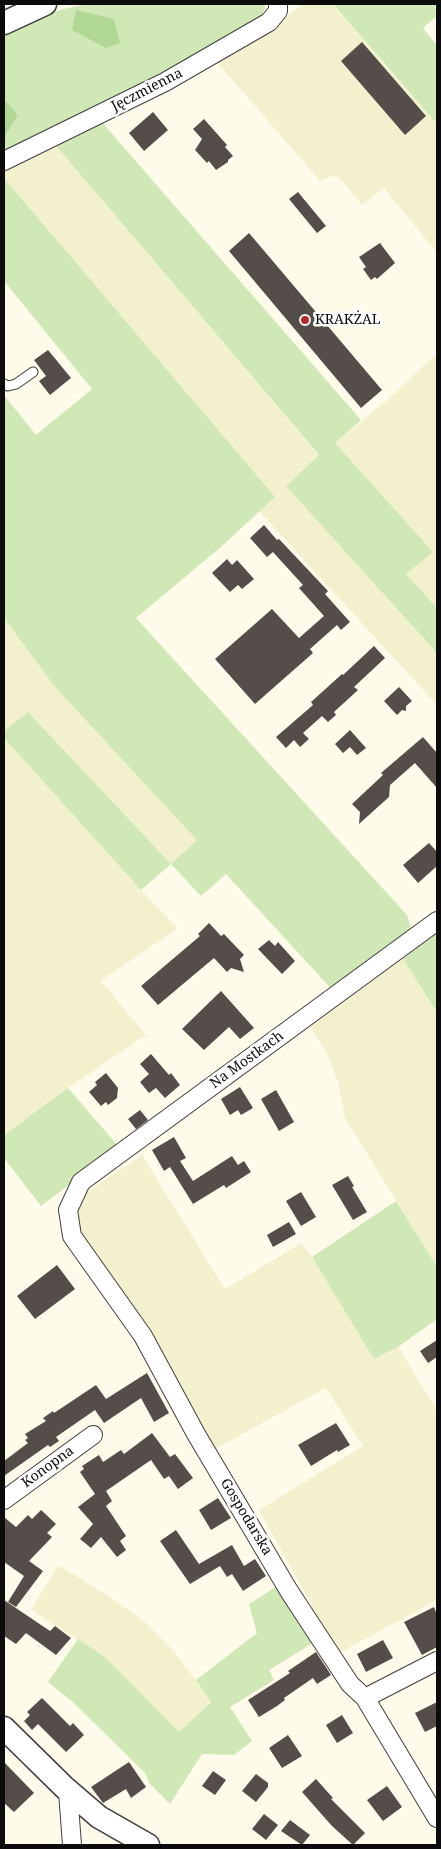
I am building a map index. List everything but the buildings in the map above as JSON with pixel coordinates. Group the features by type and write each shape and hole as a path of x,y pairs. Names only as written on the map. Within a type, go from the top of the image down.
{"street":[{"path":"4,23 45,4"},
{"name":"Jęczmienna","path":"4,161 165,82 269,22 278,11 278,4"},
{"name":"Na Mostkach","path":"68,1210 81,1182 437,921"},
{"name":"Gospodarska","path":"68,1210 72,1236 143,1336 196,1434 289,1591 350,1684 365,1698 437,1818"},
{"name":"Konopna","path":"4,1500 93,1435"},
{"path":"365,1698 437,1661"},
{"path":"4,1728 68,1792 99,1817 148,1845"},
{"path":"68,1792 72,1845"}],"lane":[{"path":"4,384 8,386 16,384 33,372"}],"shaded area":[{"path":"303,4 332,4 437,124 437,253 384,188 362,205 339,177 330,176 320,181 216,61 260,37"},
{"path":"52,141 319,456 287,486 437,653 437,705 259,511 274,497 4,178 4,166"},
{"path":"437,353 437,608 406,574 432,552 335,443 385,402"},
{"path":"4,618 55,687 198,840 171,864 28,712 4,731"},
{"path":"4,738 141,890 178,928 101,981 146,1035 68,1088 4,1135"},
{"path":"403,959 437,1014 437,1267 345,1118 338,1082 327,1053 310,1027"},
{"path":"142,1155 225,1289 301,1243 312,1257 375,1359 398,1347 437,1410 437,1600 339,1653 314,1618 317,1615 259,1510 363,1446 326,1388 215,1449 155,1348 77,1230 75,1210 83,1195"},
{"path":"58,1565 113,1599 145,1622 175,1652 211,1701 179,1733 105,1657 31,1610"}],"green space":[{"path":"86,4 265,5 261,21 160,80 4,156 4,136 18,115 4,99 4,33 42,14"},
{"path":"333,4 435,4 436,17 423,28 437,45 437,124"},
{"path":"76,10 114,19 120,43 106,48 72,30"},
{"path":"4,99 18,115 4,136"},
{"path":"100,120 361,420 335,443 433,552 406,574 437,608 437,653 286,486 319,455 52,141"},
{"path":"4,178 275,497 222,546 136,618 407,915 411,929 335,993 226,874 201,896 171,864 197,840 55,687 4,618 4,395 36,435 92,389 4,281"},
{"path":"28,712 171,864 141,890 4,738 4,731"},
{"path":"437,933 437,1013 403,959"},
{"path":"68,1088 119,1147 41,1206 4,1158 4,1135"},
{"path":"396,1201 437,1267 437,1319 398,1347 374,1359 312,1257"},
{"path":"280,1584 318,1640 269,1670 274,1680 230,1707 252,1741 234,1755 202,1754 170,1804 149,1783 145,1773 75,1704 48,1682 78,1639 105,1657 179,1732 211,1702 196,1680 257,1633 249,1604"}],"place":[{"name":"KRAKŻAL","path":"305,320"}]}
